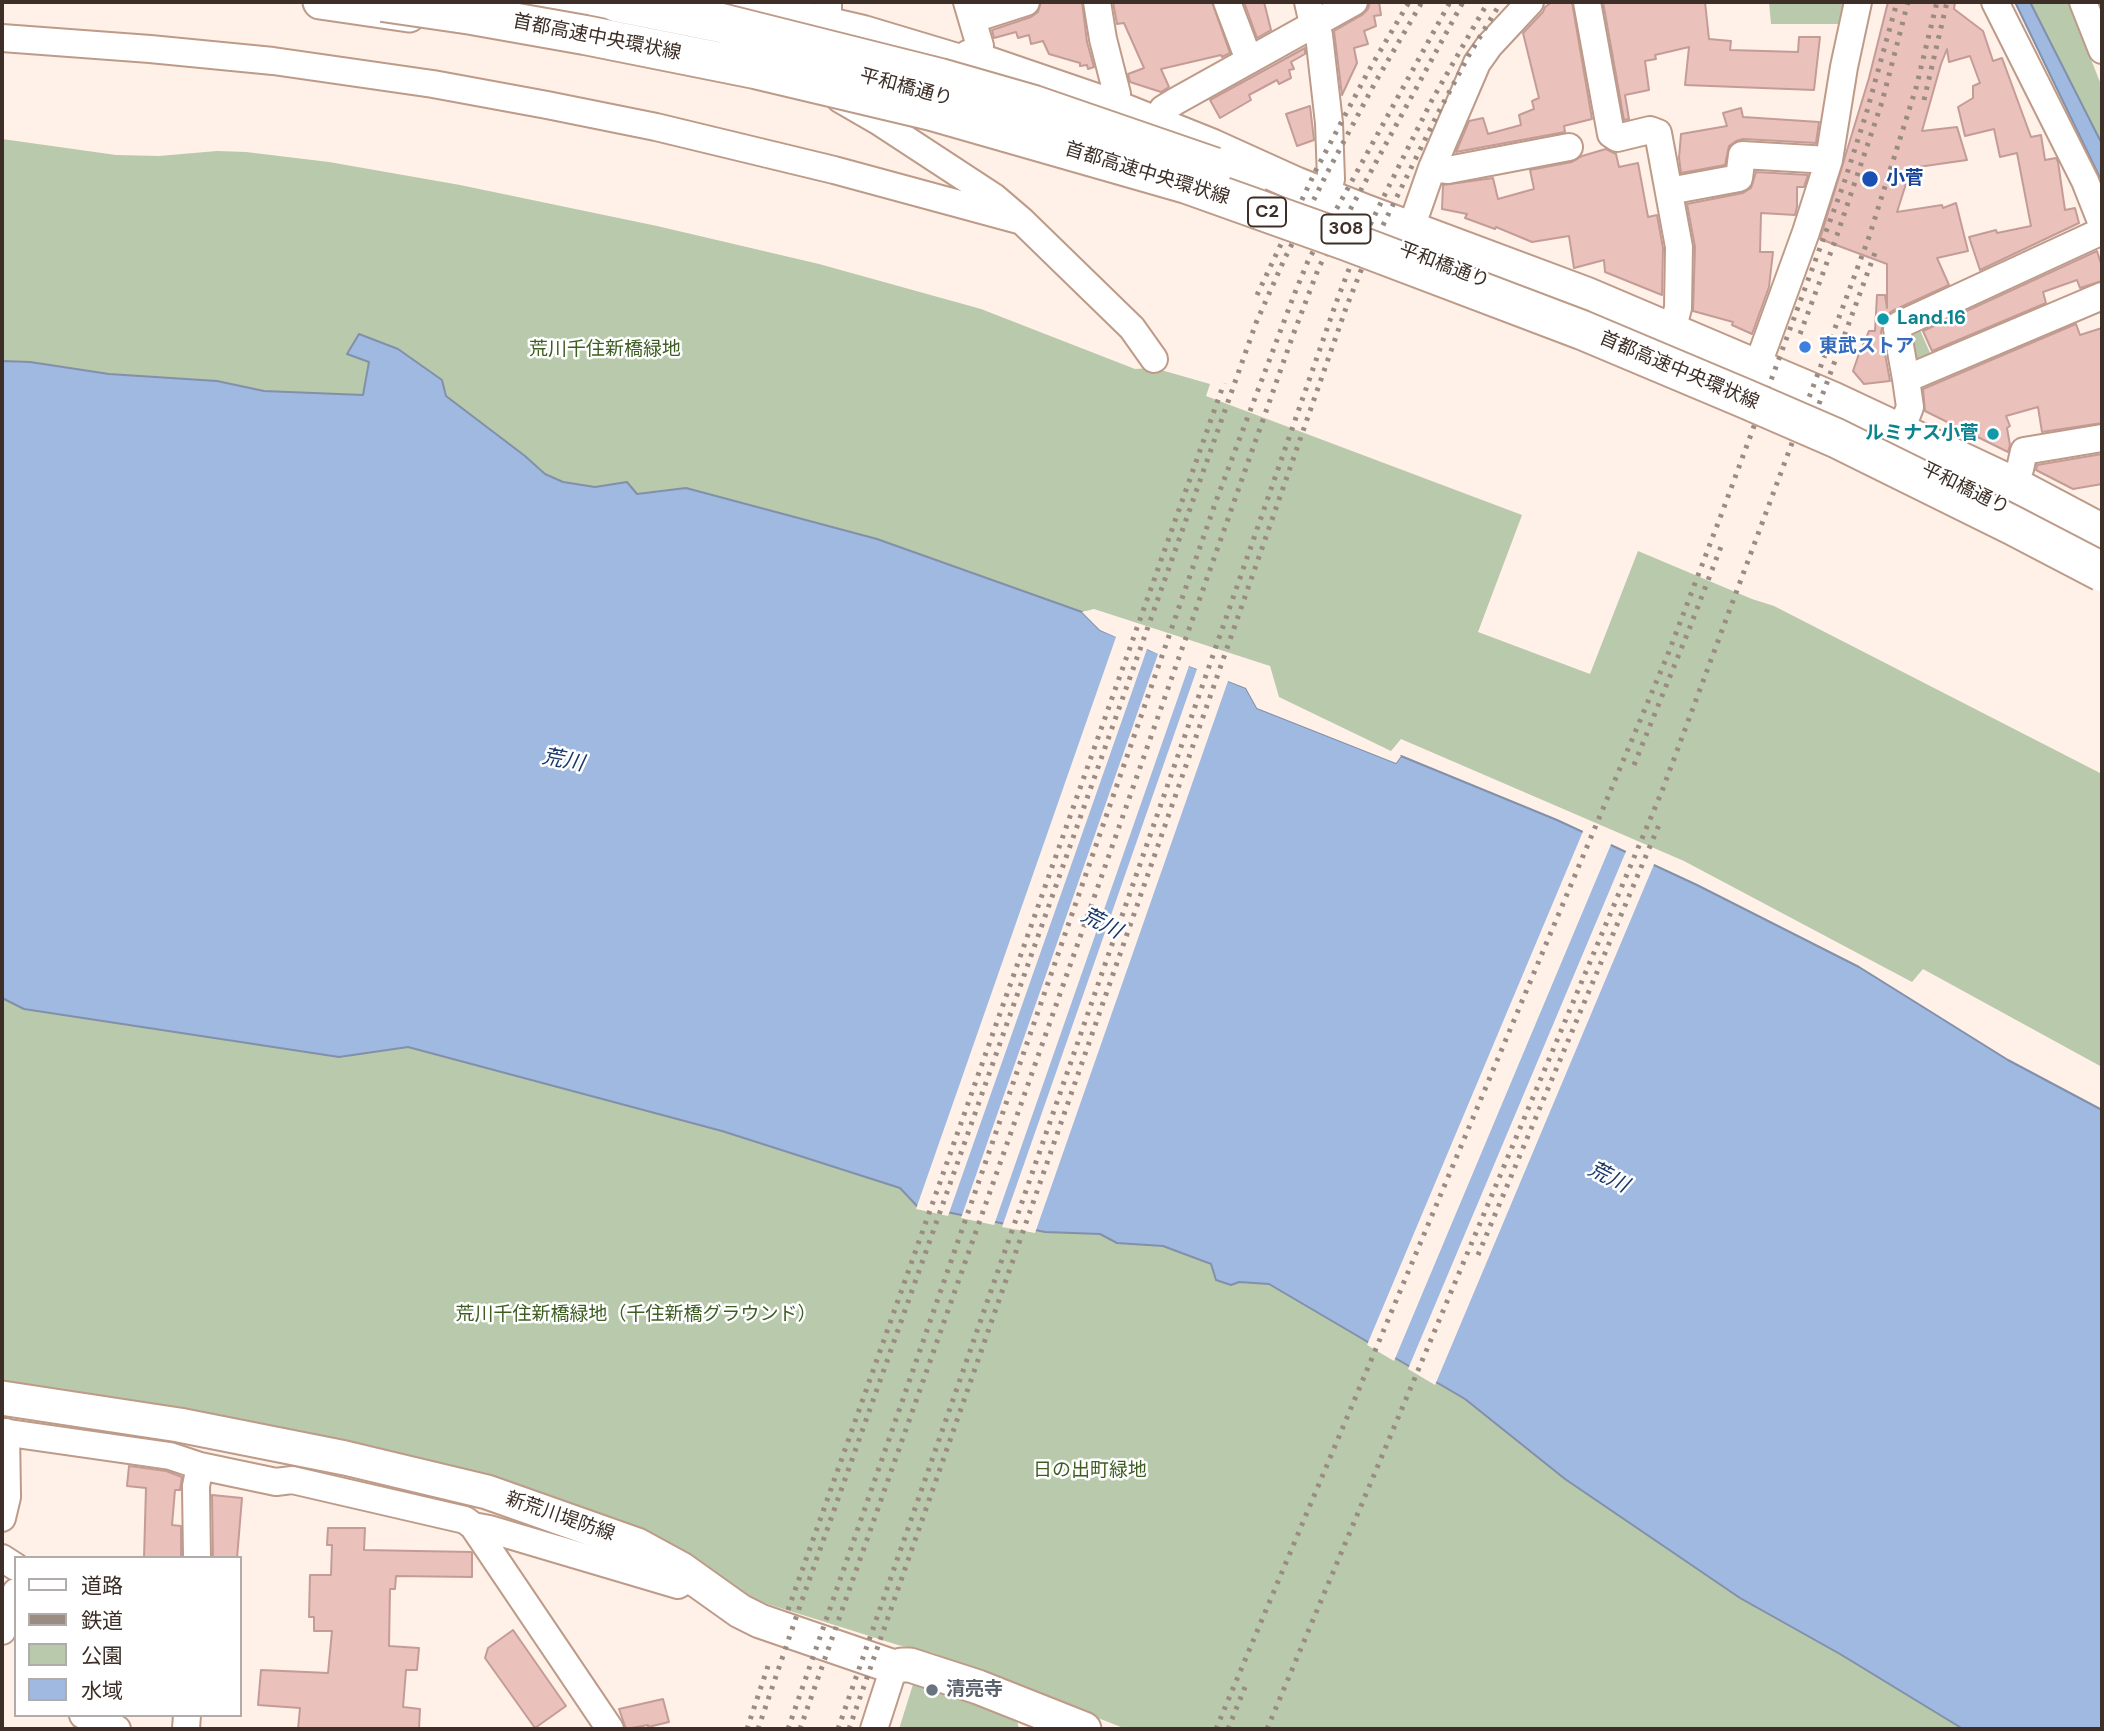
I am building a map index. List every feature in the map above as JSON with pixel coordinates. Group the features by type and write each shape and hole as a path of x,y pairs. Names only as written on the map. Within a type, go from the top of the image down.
{"highway":[{"name":"首都高速中央環状線","path":"383,2 510,22 755,69 932,111 1187,184 1347,241 1570,326 1746,399 1849,444 2102,572"},
{"path":"513,2 610,9 941,94 1022,118 1187,184"},
{"path":"721,2 863,35 1049,93 1144,127 1248,179"},
{"name":"首都高速中央環状線","path":"610,9 721,23 940,78 1082,121 1248,179 1584,306 1725,365 1861,424 2102,546"}],"main road":[{"path":"320,2 564,40 578,40 608,31 626,31 791,57"},
{"name":"平和橋通り","path":"553,2 694,31 1057,130 1354,232 1573,316 1832,425 1991,501 2102,559"},
{"name":"平和橋通り","path":"782,2 828,8 1112,106 1327,197 1587,293 1757,367 1836,392 1901,430 2012,483 2102,531"},
{"name":"新荒川堤防線","path":"2,1398 179,1425 345,1458 487,1492 637,1545 681,1569 740,1611 760,1621 894,1667 910,1665 966,1683 1084,1729"}],"street":[{"path":"978,60 980,46 970,10 1026,2"},
{"path":"1097,2 1117,94 1112,106"},
{"path":"1227,2 1249,60"},
{"path":"1156,123 1163,109 1249,60 1310,13 1354,2"},
{"path":"1411,228 1432,168 1477,63 1530,2"},
{"path":"1587,2 1611,134 1617,138 1650,130 1658,133 1679,247 1678,308 1672,331"},
{"path":"1757,367 1829,160 1858,2"},
{"path":"1995,2 2085,181 2102,224"},
{"path":"2089,4 2102,50"},
{"path":"1310,13 1319,35 1329,123 1331,179 1327,197"},
{"path":"2,38 273,61 433,84 656,127 975,206 1022,221"},
{"path":"791,57 788,69 878,121 993,197 1022,221 1132,328 1154,359"},
{"path":"1432,168 1448,170 1569,147"},
{"path":"1669,191 1739,178 1742,155 1829,160"},
{"path":"1901,430 1910,407 1897,329 1899,325 2102,231"},
{"path":"1906,379 2102,296"},
{"path":"2012,483 2020,469 2024,452 2102,438"},
{"path":"2,1518 7,1497 4,1432 170,1456 200,1466 276,1482 292,1480 465,1520 473,1527 610,1729"},
{"path":"197,1556 196,1486 200,1466"},
{"path":"473,1527 489,1529 678,1585 691,1577"},
{"path":"2,1632 14,1597"},
{"path":"874,1729 894,1667"},
{"path":"88,1717 117,1729"}],"green space":[{"path":"1769,2 1845,2 1841,24 1771,24"},
{"path":"2030,2 2068,2 2102,87 2102,144"},
{"name":"荒川千住新橋緑地","path":"2,139 116,155 246,152 329,162 460,185 657,226 819,264 981,309 1135,369 1154,368 1210,384 1206,396 1522,515 1478,632 1590,674 1638,551 1774,606 2102,774 2102,1067 1923,969 1912,982 1684,861 1401,739 1391,751 1279,697 1270,666 1094,609 1082,612 877,539 686,488 637,494 626,482 595,487 563,482 545,474 446,396 442,380 385,343 348,354 369,362 364,396 264,391 217,381 109,374 30,362 2,361"},
{"path":"1916,321 1934,362 1908,373 1900,328"},
{"path":"2,998 24,1009 339,1057 408,1047 722,1131 900,1188 917,1206 1045,1232 1100,1234 1117,1243 1163,1246 1211,1265 1239,1282 1269,1284 1465,1399 1565,1479 1740,1598 1840,1654 1963,1729 1126,1729 933,1653 898,1645 752,1599 656,1536 478,1473 263,1424 152,1404 2,1383"},
{"name":"清亮寺","path":"915,1678 1015,1713 1019,1729 899,1729"}],"water":[{"path":"2015,2 2030,2 2102,144 2102,182"},
{"name":"荒川","path":"359,334 398,349 442,380 446,396 545,474 563,482 595,487 627,482 637,494 686,488 877,539 1082,612 1100,630 1246,688 1257,708 1396,763 1401,756 1557,820 1697,885 1859,967 2008,1060 2102,1110 2102,1729 1963,1729 1840,1654 1740,1598 1565,1479 1465,1399 1269,1284 1239,1282 1231,1285 1216,1280 1211,1264 1163,1246 1117,1243 1100,1234 1045,1232 917,1206 900,1188 722,1131 408,1047 339,1057 24,1009 2,998 2,361 30,362 109,374 217,381 264,391 363,395 369,362 347,354"}],"pier":[{"path":"1086,611 1102,627 1247,685 1259,705 1395,759 1398,755 1401,756 1396,763 1257,708 1246,688 1228,681 1035,1233 1002,1227 1197,669 1189,666 994,1225 961,1218 1158,654 1147,649 948,1216 916,1209 1116,637 1100,630 1082,612"},
{"path":"1584,829 1612,842 1394,1361 1367,1345"},
{"path":"1627,849 1655,862 1435,1385 1408,1369"}],"building":[{"path":"1041,2 1082,2 1087,42 1094,67 1088,69 1087,65 1080,66 1080,63 1049,54 1043,41 1031,44 1029,35 1018,38 1016,32 994,38 992,30 1031,17 1038,12"},
{"path":"1113,2 1212,2 1230,53 1161,69 1169,87 1161,92 1130,82 1128,74 1144,68 1124,23 1117,24"},
{"path":"1244,2 1264,2 1271,30 1257,38"},
{"path":"1370,2 1379,2 1381,15 1374,16 1376,26 1364,31 1368,44 1354,48 1357,63 1342,95 1334,31 1362,15"},
{"path":"1552,2 1572,2 1592,119 1564,126 1565,132 1456,152 1469,121 1483,118 1488,134 1521,125 1519,115 1534,109 1532,101 1539,98 1523,33"},
{"path":"1603,2 1705,2 1709,39 1731,41 1730,50 1798,52 1799,37 1820,37 1814,90 1685,85 1689,47 1655,55 1656,59 1645,61 1649,90 1625,95 1629,119 1624,120"},
{"path":"1888,2 1955,2 1954,9 1983,31 1993,61 2002,58 2031,137 2041,135 2045,160 2056,158 2058,162 2065,210 2075,208 2079,223 1980,270 1969,237 1996,230 1997,233 2031,226 2017,153 2000,157 1994,129 1965,136 1958,107 1973,98 1973,86 1980,83 1970,56 1949,62 1947,49 1922,131 1957,127 1967,160 1911,168 1897,212 1942,205 1943,208 1956,203 1968,251 1937,258 1949,285 1892,311 1885,317 1881,332 1890,381 1864,384 1853,371 1869,331 1875,331 1877,295 1885,295 1887,308 1887,264 1820,239 1869,78"},
{"path":"1305,48 1305,54 1291,62 1294,69 1289,70 1291,78 1279,84 1277,80 1249,95 1251,100 1220,118 1210,100"},
{"path":"1310,106 1314,140 1297,146 1286,114"},
{"path":"1741,108 1743,117 1819,122 1816,143 1743,139 1729,146 1725,165 1681,173 1681,134 1727,126 1723,113"},
{"path":"1606,149 1616,154 1619,167 1638,163 1648,217 1657,215 1663,248 1662,295 1605,272 1604,260 1574,268 1569,236 1532,242 1465,218 1467,214 1442,209 1443,185 1493,178 1498,199 1534,189 1530,170 1572,162"},
{"path":"1756,172 1808,175 1804,187 1797,187 1795,215 1761,213 1760,252 1773,252 1769,287 1752,334 1732,325 1733,322 1693,311 1695,247 1687,204 1743,193 1751,188"},
{"path":"2097,251 2102,267 2102,281 2080,288 2077,280 2043,292 2046,303 1932,351 1923,331"},
{"path":"2076,324 2080,335 2102,328 2102,423 2042,432 2038,407 2006,416 2010,426 2007,428 2010,445 2008,452 1925,411 1923,389"},
{"path":"2102,454 2102,484 2073,489 2036,470 2037,465"},
{"path":"129,1466 166,1471 182,1477 180,1490 175,1490 172,1525 181,1526 181,1556 144,1556 146,1488 127,1486"},
{"path":"212,1495 242,1498 237,1556 213,1556"},
{"path":"328,1528 365,1528 364,1550 472,1553 472,1577 396,1576 395,1589 390,1589 389,1646 419,1648 417,1670 406,1670 403,1707 420,1709 419,1729 298,1729 300,1708 258,1705 261,1670 328,1673 332,1631 314,1631 314,1617 309,1617 310,1575 331,1575 332,1545 327,1545"},
{"path":"513,1630 566,1706 535,1728 485,1658 488,1648"},
{"path":"663,1699 669,1722 626,1729 619,1709"}],"railway":[{"path":"1257,295 1316,170 1409,2"},
{"path":"758,1729 1256,323 1326,175 1422,2"},
{"path":"788,1729 1216,501 1294,295 1308,261 1450,2"},
{"path":"800,1729 1319,267 1463,2"},
{"path":"838,1729 1336,303 1351,264 1432,100 1488,2"},
{"path":"849,1729 1346,308 1362,268 1437,115 1501,2"},
{"path":"1216,1729 1668,654 1844,183 1897,2"},
{"path":"1800,334 1882,102 1908,2"},
{"path":"1267,1729 1662,791 1869,237 1916,88 1937,2"},
{"path":"1924,100 1947,2"},
{"path":"1819,404 1876,250"},
{"path":"788,1610 1224,383"},
{"path":"1634,765 1722,544"},
{"path":"1478,1255 1661,820"},
{"path":"747,1729 768,1666"},
{"path":"1228,1729 1245,1687"}],"place":[{"name":"小菅","path":"1870,179"},
{"name":"Land.16","path":"1883,319"},
{"name":"東武ストア","path":"1805,347"},
{"name":"ルミナス小菅","path":"1993,434"},
{"name":"清亮寺","path":"932,1690"}],"park label":[{"name":"荒川千住新橋緑地（千住新橋グラウンド）","path":"636,1315"},
{"name":"日の出町緑地","path":"1090,1471"}]}
